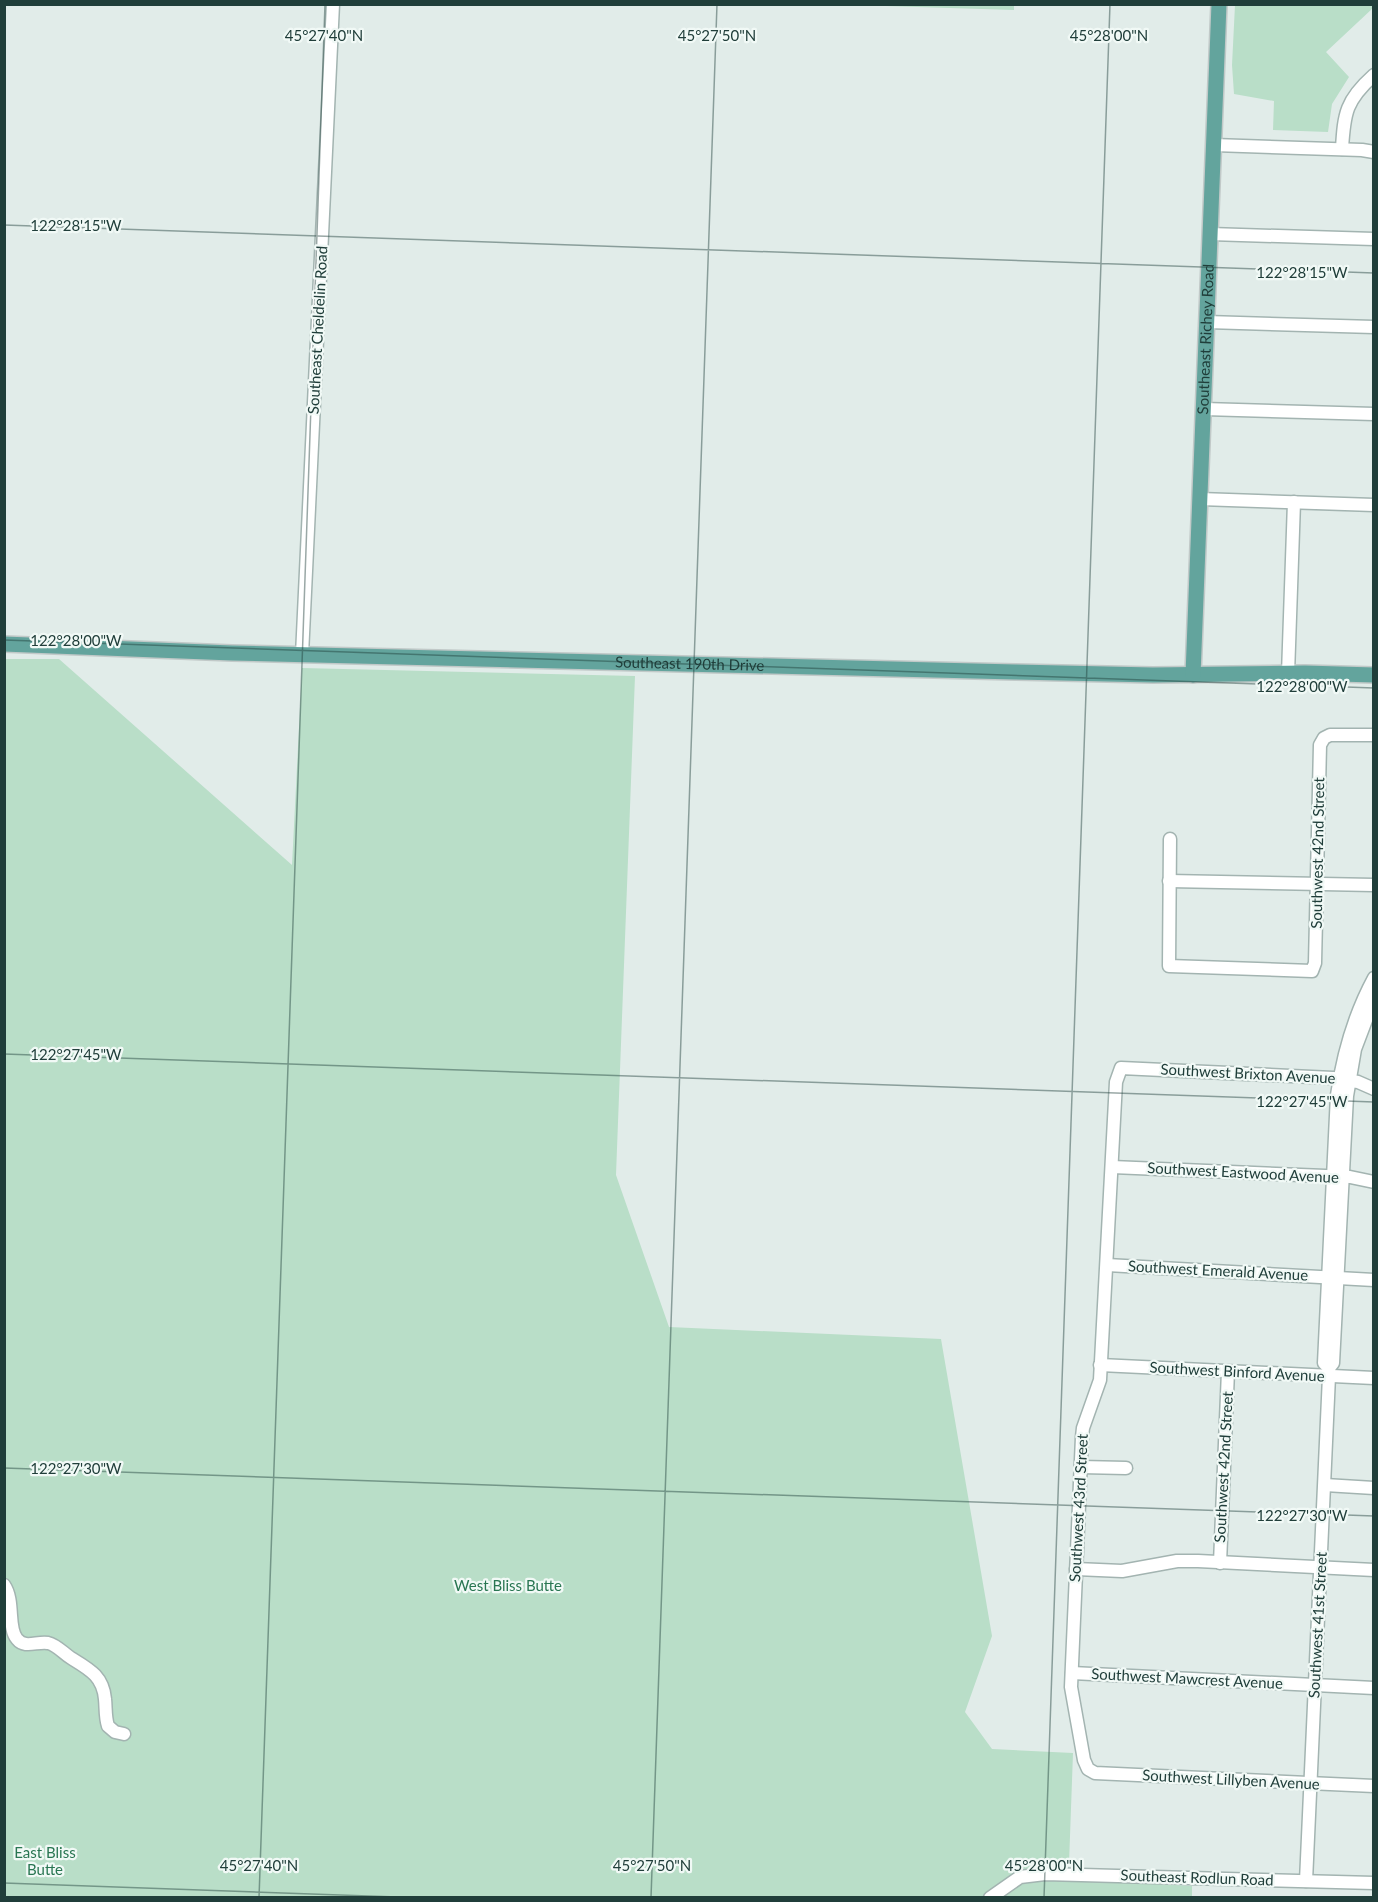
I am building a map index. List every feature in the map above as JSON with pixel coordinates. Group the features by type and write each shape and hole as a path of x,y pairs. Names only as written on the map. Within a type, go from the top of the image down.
{"main road":[{"name":"Southeast Richey Road","path":"1193,675 1220,4"},
{"name":"Southeast 190th Drive","path":"4,644 302,655 1193,675 1374,675"}],"street":[{"name":"Southeast Cheldelin Road","path":"302,655 333,4"},
{"path":"1342,149 1343,124 1349,104 1358,88 1374,75"},
{"path":"1214,145 1374,152"},
{"path":"1210,234 1374,239"},
{"path":"1207,322 1374,327"},
{"path":"1203,409 1374,414"},
{"path":"1200,498 1374,505"},
{"path":"1288,674 1294,502"},
{"name":"Southwest 42nd Street","path":"1169,881 1169,966 1310,971 1314,969 1320,745 1324,738 1330,735 1374,735"},
{"path":"1170,839 1169,881 1374,885"},
{"name":"Southwest 41st Street","path":"1306,1881 1329,1372 1333,1363 1333,1278 1344,1079 1353,1024 1374,978"},
{"name":"Southwest 41st Street","path":"1344,1079 1374,999"},
{"name":"Southwest Brixton Avenue","path":"1121,1068 1344,1079 1374,1089"},
{"name":"Southwest 43rd Street","path":"1090,1770 1084,1760 1074,1706 1072,1673 1076,1569 1083,1428 1100,1380 1116,1082 1121,1068"},
{"name":"Southwest Eastwood Avenue","path":"1112,1167 1350,1177 1374,1182"},
{"name":"Southwest Emerald Avenue","path":"1107,1265 1374,1280"},
{"name":"Southwest Binford Avenue","path":"1100,1365 1228,1371 1329,1372 1374,1378"},
{"name":"Southwest 42nd Street","path":"1220,1563 1228,1371"},
{"path":"1081,1467 1126,1468"},
{"path":"1325,1485 1374,1488"},
{"path":"1076,1569 1122,1571 1177,1561 1374,1570"},
{"path":"4,1586 12,1605 14,1634 18,1641 27,1644 45,1642 55,1645 92,1671 102,1684 108,1726 115,1732 124,1734"},
{"name":"Southwest Mawcrest Avenue","path":"1072,1673 1374,1688"},
{"name":"Southwest Lillyben Avenue","path":"1090,1770 1100,1774 1374,1786"},
{"name":"Southeast Rodlun Road","path":"990,1898 1020,1877 1045,1874 1374,1883"}],"green space":[{"path":"821,4 1014,4 1014,10"},
{"path":"1235,5 1373,5 1373,8 1326,52 1349,77 1332,104 1328,132 1273,130 1274,101 1234,94 1232,65"},
{"path":"5,659 59,659 292,865 302,668 635,676 616,1175 669,1327 941,1339 992,1636 965,1712 992,1749 1073,1753 1069,1864 1031,1865 1032,1880 1044,1878 1192,1886 1192,1897 5,1898"}],"park label":[{"name":"West Bliss Butte","path":"508,1586"},
{"name":"East Bliss Butte","path":"45,1862"}]}
